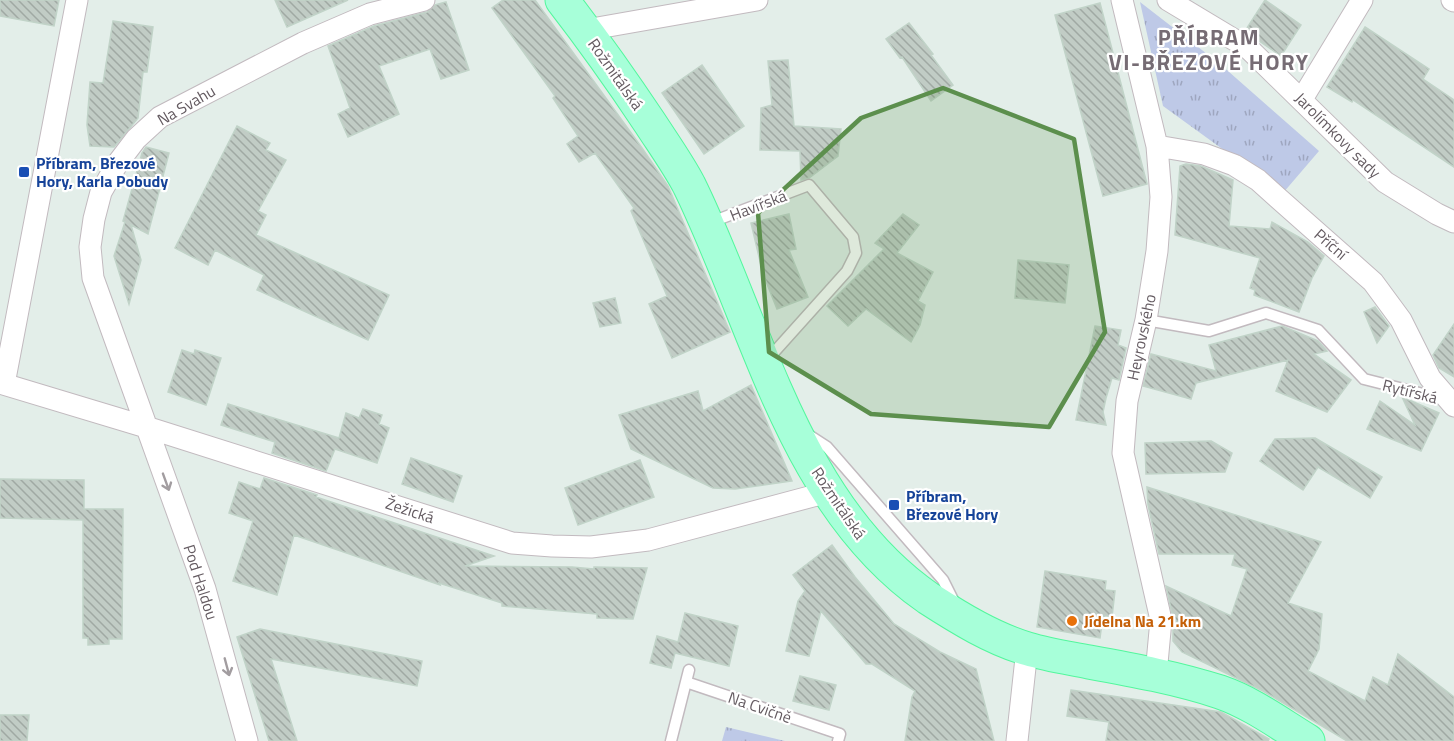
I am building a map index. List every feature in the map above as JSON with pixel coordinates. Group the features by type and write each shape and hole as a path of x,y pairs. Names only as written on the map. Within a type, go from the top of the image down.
{"main road":[{"name":"Rožmitálská","path":"562,0 586,30 688,183 791,423 828,492 867,544 897,573 927,597 963,620 1027,649 1156,674 1221,692 1246,703 1308,741"}],"street":[{"path":"2,384 76,0"},
{"name":"Na Svahu","path":"146,427 93,278 90,247 94,219 101,192 117,164 136,139 160,117 191,100 312,38 370,14 424,0"},
{"path":"586,30 757,0"},
{"name":"Heyrovského","path":"1122,0 1157,146 1161,197 1158,251 1146,320 1127,401 1123,453 1161,620 1156,674"},
{"name":"Jarolímkovy sady","path":"1168,0 1248,48 1385,182 1454,222"},
{"path":"1302,99 1362,0"},
{"name":"Příční","path":"1157,146 1204,154 1234,165 1258,180 1373,282 1401,320 1430,378 1452,403"},
{"name":"Žežická","path":"2,384 146,427 512,543 591,547 648,540 828,492"},
{"name":"Pod Haldou","path":"146,427 206,589 247,741"},
{"path":"1018,741 1027,649"}],"lane":[{"name":"Havířská","path":"706,224 809,185 853,237 856,253 847,271 764,363"},
{"name":"Rytířská","path":"1146,320 1209,331 1266,313 1318,330 1364,379 1452,403"},
{"path":"791,423 827,447 928,562 943,580 963,620"},
{"path":"671,741 689,670"},
{"name":"Na Cvičně","path":"686,682 840,734 838,741"}],"highlighted area":[{"path":"943,88 1074,139 1105,332 1049,427 871,414 769,352 758,213 861,118"}],"green space":[{"path":"1140,2 1220,64 1319,151 1283,193 1163,106"},
{"path":"726,727 785,741 722,741"}],"building":[{"path":"0,0 59,0 54,26 0,16"},
{"path":"275,0 348,0 287,27"},
{"path":"503,0 535,0 668,186 730,332 672,358 649,304 667,296 631,211 634,208 595,153 579,162 567,144 578,136 553,98 555,96 492,8"},
{"path":"1265,0 1301,25 1281,56 1245,31"},
{"path":"446,2 469,70 441,79 430,49 379,66 399,114 348,137 338,114 350,108 328,46 374,26 427,12 435,5"},
{"path":"1100,3 1147,184 1103,196 1055,15"},
{"path":"113,21 153,27 147,72 143,72 138,118 114,147 90,146 87,125 90,82 103,83"},
{"path":"909,23 953,85 931,101 902,57 900,58 886,39"},
{"path":"1365,27 1429,69 1423,79 1454,100 1454,167 1353,100 1352,102 1327,87"},
{"path":"788,60 794,126 841,129 838,156 809,178 801,180 800,151 760,150 761,108 772,105 768,61"},
{"path":"702,65 744,126 704,154 662,93"},
{"path":"237,126 270,143 266,150 286,160 258,211 266,215 256,235 389,295 368,340 257,290 264,275 215,250 208,265 175,248"},
{"path":"146,147 169,153 148,234 131,225 141,260 129,304 114,256 142,153"},
{"path":"1186,164 1201,166 1233,180 1229,226 1270,229 1272,222 1308,242 1324,256 1312,278 1299,312 1254,295 1255,290 1250,288 1260,258 1175,235 1180,166"},
{"path":"789,214 796,249 789,250 808,297 777,309 763,274 751,223"},
{"path":"903,214 919,225 897,253 933,272 918,301 925,305 920,325 911,342 866,309 848,326 827,306 884,249 875,243"},
{"path":"1018,260 1069,265 1065,303 1015,298"},
{"path":"615,298 621,323 600,327 593,303"},
{"path":"1375,307 1389,326 1377,343 1364,312"},
{"path":"1454,324 1454,377 1439,368 1433,355"},
{"path":"1095,326 1121,330 1118,345 1126,348 1119,380 1112,378 1106,398 1103,412 1106,425 1076,420"},
{"path":"1282,326 1318,341 1327,351 1314,354 1351,380 1327,412 1276,391 1288,360 1196,383 1191,399 1143,386 1151,354 1216,371 1209,345"},
{"path":"182,350 194,354 195,350 221,358 206,405 168,392"},
{"path":"751,385 792,481 735,489 713,488 631,449 619,415 698,391 703,411"},
{"path":"1402,397 1439,413 1421,451 1367,429 1380,401 1415,425"},
{"path":"228,404 339,438 346,413 359,418 363,409 382,415 379,424 389,428 377,463 335,449 326,471 272,453 275,442 221,425"},
{"path":"1315,438 1382,477 1370,498 1318,467 1303,490 1260,461 1275,439"},
{"path":"1211,441 1232,453 1225,472 1146,474 1145,443"},
{"path":"411,458 462,476 453,502 402,484"},
{"path":"640,460 654,497 578,525 565,488"},
{"path":"264,478 494,556 465,566 647,568 633,619 597,618 597,614 502,606 502,603 439,583 440,585 294,535 277,595 233,581 253,521 229,513 239,482 260,489"},
{"path":"0,479 84,480 84,509 123,509 122,639 109,639 109,644 88,645 88,638 83,638 83,520 0,518"},
{"path":"1147,487 1321,542 1288,603 1322,614 1319,649 1308,671 1365,701 1373,677 1388,685 1398,654 1454,697 1454,741 1347,741 1263,691 1182,652 1173,641 1173,618 1166,586 1231,616 1247,569 1232,565 1235,554 1159,554 1148,505"},
{"path":"832,545 894,624 940,652 976,669 994,741 905,741 915,691 872,664 866,664 821,611 809,656 786,651 798,601 805,591 793,575"},
{"path":"1045,571 1106,581 1105,590 1115,591 1112,617 1103,616 1100,638 1037,627"},
{"path":"685,613 738,626 729,666 675,653 671,668 650,663 657,636 678,642"},
{"path":"260,629 422,661 417,686 271,659 297,741 269,741 237,637"},
{"path":"800,676 836,685 829,710 793,701"},
{"path":"1071,690 1221,712 1269,739 1268,741 1106,741 1109,722 1067,716"},
{"path":"0,715 29,715 27,741 0,741"}],"place":[{"name":"Příbram, Březové Hory, Karla Pobudy","path":"24,172"},
{"name":"Příbram, Březové Hory","path":"894,505"},
{"name":"Jídelna Na 21.km","path":"1072,621"}],"district":[{"name":"PŘÍBRAM VI-BŘEZOVÉ HORY","path":"1209,50"}]}
